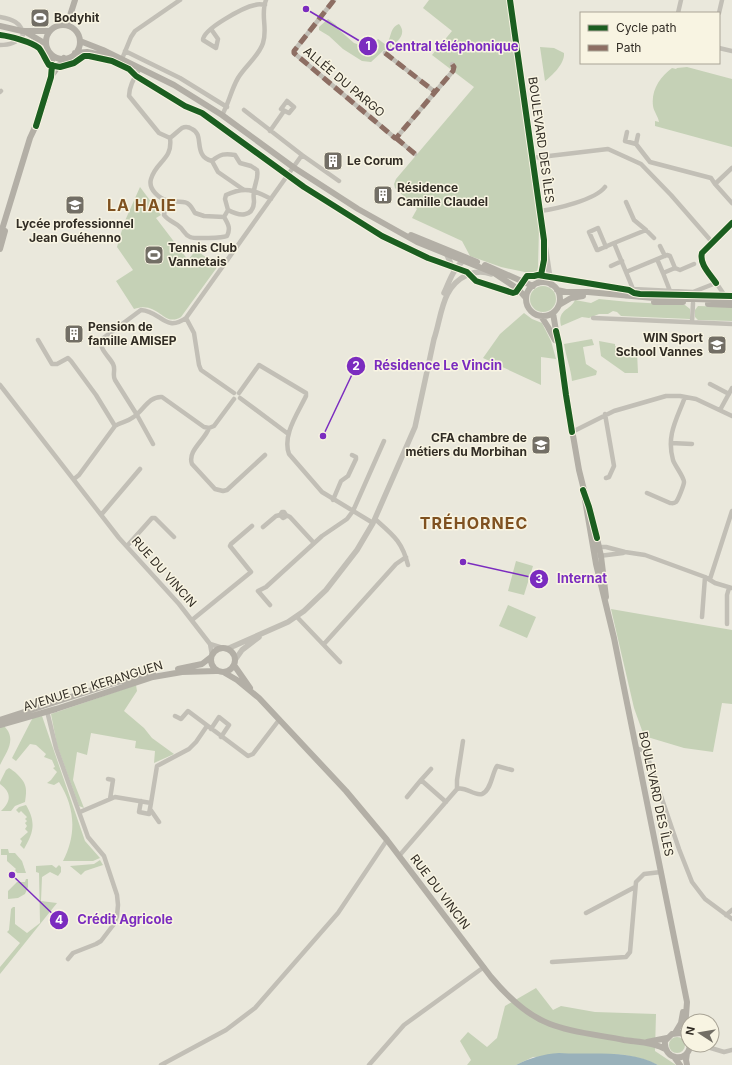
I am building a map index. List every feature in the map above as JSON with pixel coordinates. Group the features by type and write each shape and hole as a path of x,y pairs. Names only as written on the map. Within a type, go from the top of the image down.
{"main road":[{"path":"67,25 74,0"},
{"path":"0,26 22,30 49,31 57,26 67,25 76,31 80,41 75,53"},
{"path":"22,30 46,44"},
{"path":"0,236 30,138 36,126 51,77 51,54 46,44 49,31"},
{"path":"80,41 122,59 174,85 222,115 293,167 358,209 417,242 501,277 518,289 526,298"},
{"path":"51,54 64,58 75,53 87,52 122,59"},
{"path":"51,77 64,58"},
{"path":"0,249 3,225"},
{"path":"398,231 496,269 522,282 536,284 547,283 557,290 566,292 718,300 728,302 732,305"},
{"path":"463,261 475,261"},
{"path":"536,284 529,289 526,298 527,305 531,311 540,316 553,313 559,304 560,299 557,290"},
{"path":"559,304 571,298 580,296 646,302 728,302"},
{"name":"BOULEVARD DES ÎLES","path":"553,313 572,432 584,494 596,547 601,556 607,595 606,601"},
{"name":"BOULEVARD DES ÎLES","path":"540,316 551,332 560,358"},
{"name":"BOULEVARD DES ÎLES","path":"596,547 594,555 606,601 661,872 687,1007 686,1013"},
{"path":"225,648 233,653 235,663 232,669 225,673 216,671 212,665 212,656 216,650 225,648"},
{"name":"AVENUE DE KERANGUEN","path":"0,720 117,682 152,673 182,669 202,664 212,656"},
{"name":"RUE DU VINCIN","path":"235,663 254,694"},
{"name":"AVENUE DE KERANGUEN","path":"0,725 47,712 159,675 182,672 216,671"},
{"name":"RUE DU VINCIN","path":"225,673 254,694 346,791 507,995 538,1019 558,1027 644,1042 665,1049"},
{"name":"BOULEVARD DES ÎLES","path":"675,1033 682,1019 684,992"},
{"path":"680,1033 675,1033 667,1038 665,1045 665,1049 680,1065"},
{"name":"RUE DU VINCIN","path":"644,1042 654,1042 667,1038"},
{"path":"674,1057 681,1057 685,1053"},
{"path":"687,1065 686,1060 688,1053"}],"street":[{"path":"122,59 135,31 180,0"},
{"name":"ALLÉE DU PARGO","path":"334,0 294,51 294,53 415,154"},
{"name":"BOULEVARD DES ÎLES","path":"510,0 551,285"},
{"path":"678,12 681,0"},
{"path":"719,12 722,0"},
{"path":"212,29 224,20 244,9 265,2 263,14 265,31 264,42 239,76 222,115"},
{"path":"0,18 12,19 17,22 23,35 11,44 0,45"},
{"path":"720,48 732,51"},
{"path":"125,52 180,78 226,107"},
{"path":"385,53 435,92"},
{"path":"396,138 453,71 454,67 452,64"},
{"path":"140,68 128,96 160,133 170,138"},
{"path":"244,110 302,155 340,181"},
{"path":"270,131 284,111"},
{"path":"170,138 182,128 190,128 198,134 202,155 212,161 218,172 244,190"},
{"path":"627,132 625,141 636,144 650,162 711,178 732,203"},
{"path":"636,144 638,135"},
{"path":"170,138 170,149 168,154 156,168 150,181 151,188 154,192 167,200 187,203 198,215 224,217"},
{"path":"532,158 608,150 641,164 653,175 712,242"},
{"path":"212,161 224,154 235,155 240,163 257,170 258,174 254,190 254,202 250,213 240,215 228,210"},
{"path":"153,444 115,380 113,376 114,365 101,347 101,341 131,316 141,310 152,312 162,320 171,324 177,323 186,318 302,155"},
{"path":"715,184 732,168"},
{"path":"540,211 564,207 600,192 605,187"},
{"path":"224,217 228,210 225,199 226,195 244,190 254,190 271,199"},
{"path":"167,200 164,215 167,220 181,227 185,234 190,237 219,238 227,236 229,226 224,217"},
{"path":"626,202 634,220 654,238"},
{"path":"728,302 702,263 701,259 703,250 732,223"},
{"path":"606,247 598,228 589,232 597,250 606,247 614,244 646,230"},
{"name":"BOULEVARD DES ÎLES","path":"536,284 544,260 544,240"},
{"path":"614,244 633,289 639,297"},
{"path":"660,246 664,256"},
{"path":"447,255 454,271"},
{"path":"626,272 667,255 670,256 675,268"},
{"path":"657,259 670,291"},
{"path":"235,663 242,650 252,641 297,617 313,604 326,590 356,550 374,521 415,427 434,339 434,327 438,321 442,295 458,264 463,261"},
{"path":"611,266 622,261"},
{"path":"663,273 675,268 680,270 694,264"},
{"path":"440,311 448,291 456,281 462,277 479,272 501,277"},
{"path":"626,296 633,289 696,292 716,283"},
{"path":"718,300 723,293"},
{"path":"692,322 693,303"},
{"path":"186,318 194,333 200,370 288,433"},
{"path":"593,318 732,324"},
{"path":"38,340 52,364 56,364 68,358 72,361 96,394 115,426"},
{"path":"74,479 79,475 115,426 137,415 152,399 156,397 162,397 204,427 209,428 214,426 259,365 306,393 306,396 288,433 288,452 292,458 318,489 333,500 374,521 395,538 402,546 408,565"},
{"path":"710,384 729,394"},
{"name":"RUE DU VINCIN","path":"0,385 119,538 174,597 192,620 210,644 212,656"},
{"path":"720,410 732,388"},
{"path":"572,432 605,414 659,398 672,396 686,397 701,401 732,416"},
{"path":"647,493 673,503 676,501 684,482 673,459 671,443 675,419 686,397"},
{"path":"605,414 614,466 609,477 606,478"},
{"path":"209,428 208,433 192,454 191,461 215,489 219,491 227,490 265,455"},
{"path":"270,604 257,590 266,587 314,543 347,519 353,511 384,441"},
{"path":"671,443 692,444"},
{"path":"333,500 341,481 348,476 356,459 356,457 352,455"},
{"path":"101,515 140,469"},
{"path":"702,617 707,578 732,511"},
{"path":"263,527 276,516 280,515 283,518 286,515 290,517 314,543"},
{"path":"127,546 152,518 155,518 174,537"},
{"path":"192,620 250,572 230,546 252,526"},
{"path":"596,547 645,555 730,588 727,595 727,624"},
{"path":"594,555 601,556 625,552"},
{"path":"324,644 396,564 406,557"},
{"path":"297,617 340,662"},
{"path":"210,644 225,648 238,645 267,632"},
{"path":"175,716 181,719 188,711 221,737 250,756 279,720"},
{"path":"47,712 56,748 88,836 104,856 117,895 118,905 117,916 114,924 101,941 73,953 68,959"},
{"path":"141,801 139,812 149,814 157,766 189,749 219,717 229,725 221,737"},
{"path":"398,856 457,789 463,741"},
{"path":"636,748 644,751 648,758 679,849 692,882 705,899 732,919"},
{"path":"457,789 461,788 478,794 483,793 487,790 497,766 512,770"},
{"path":"407,798 431,769"},
{"path":"108,779 113,780 110,799"},
{"path":"422,780 446,802"},
{"path":"80,812 116,797 151,803"},
{"path":"150,809 159,822"},
{"path":"162,1065 226,1030 255,1008 338,913 386,840"},
{"path":"552,962 626,957 630,952 636,882 640,876 644,874 661,872"},
{"path":"586,913 635,887"},
{"path":"726,915 732,910"},
{"path":"369,1065 404,1025 484,967"},
{"path":"720,1051 724,1052 732,1050"}],"green space":[{"path":"429,0 507,0 539,228 538,267 537,272 534,274 501,267 470,256 462,241 412,218 417,209 395,188 394,184 396,179 474,87 432,55 452,31 423,8"},
{"path":"328,19 354,43 367,50 378,39 386,45 392,31 399,24 402,35 388,50 384,50 371,62 362,61 343,49 329,36 319,30 319,27"},
{"path":"540,47 554,48 564,53 561,65 545,81"},
{"path":"687,67 732,79 732,147 655,126 655,121 659,122 653,106 653,95 657,84 672,68 676,69"},
{"name":"Tennis Club Vannetais","path":"140,187 161,215 156,218 188,260 196,250 218,266 181,317 175,319 165,317 149,308 142,307 134,309 116,281 133,270 117,247 124,223"},
{"path":"543,286 552,290 556,299 552,308 543,312 534,308 530,299 534,290"},
{"path":"599,299 685,305 690,309 690,319 621,316 617,312 613,311 608,314 599,314 589,318 582,317 561,326 560,320 562,313 573,304 575,300 591,303"},
{"path":"698,306 732,307 732,321 698,320 695,317 695,310"},
{"path":"524,313 532,319 542,323 551,341 556,359 541,357 541,385 483,358 500,334"},
{"path":"592,339 594,345 583,347 586,364 597,371 596,375 572,381 564,344"},
{"path":"599,341 615,344 615,346 620,349 637,352 638,373 625,373 601,356"},
{"path":"516,561 533,566 524,595 508,591"},
{"path":"508,605 536,617 527,638 499,626"},
{"path":"611,609 732,630 732,704 722,703 713,752 684,748 644,736 634,708"},
{"path":"136,685 137,691 124,711 144,728 152,738 174,754 154,763 155,751 135,748 136,741 91,733 87,755 77,752 73,780 84,808 79,806 57,745 51,714"},
{"path":"42,716 85,841 100,858 93,861 63,861 71,841 71,811 59,782 54,785 47,783 57,772 53,768 55,767 52,760 44,757 46,754 36,745 30,744 16,761 12,758 33,718"},
{"path":"4,726 10,736 10,745 0,765 0,727"},
{"path":"9,768 14,771 23,781 26,790 25,802 15,806 11,811 1,811 7,804 9,797 7,791 0,784 0,782 6,770"},
{"path":"26,805 31,817 32,832 24,849 20,845 22,841 20,839 28,832 25,829 27,826 25,823 27,821 25,819 27,817 21,811 19,813 16,810 19,807"},
{"path":"1,849 8,849 9,853 15,853 22,861 26,873 17,873 15,870 16,869 7,861 7,855 1,855"},
{"path":"100,860 103,865 85,871 81,875 70,866 94,864"},
{"path":"52,865 56,868 59,865 61,867 61,872 58,876 50,872 42,877 41,901 57,903 0,974 0,967 20,943 7,932 9,930 11,909 15,907 15,924 27,933 40,923 39,873 36,872 36,866"},
{"path":"26,879 28,879 28,887 25,894 18,898 8,899 8,891 17,882 25,882"},
{"path":"536,988 553,1010 561,1006 595,1012 656,1014 655,1051 676,1065 658,1065 643,1059 625,1055 609,1054 533,1057 516,1065 467,1065 471,1060 460,1041 468,1032 487,1047 497,1038 505,1006"},
{"path":"674,1037 680,1037 680,1053 674,1053 669,1048 669,1042"}],"water":[{"path":"548,1054 623,1055 647,1060 658,1065 516,1065 526,1060"}],"marked path":[{"path":"334,0 294,51 294,53 395,138 453,71 454,67 452,64"},
{"path":"385,53 435,92"},
{"path":"396,138 415,154"}],"cycle path":[{"path":"510,0 544,240 544,260 541,275"},
{"path":"0,35 36,46 39,48 49,65 60,67 74,63 84,56 89,56 112,61 129,69 136,76 185,106 202,113 304,187 382,236 428,258 467,272 476,281 513,293 516,292 527,276 538,275 629,290 640,294 732,296"},
{"path":"36,126 51,77 52,65"},
{"path":"716,283 702,261 702,253 732,223"},
{"path":"556,331 572,432"},
{"path":"583,490 597,538"}],"place":[{"name":"Central téléphonique","path":"306,9"},
{"name":"Bodyhit","path":"40,18"},
{"name":"Le Corum","path":"333,161"},
{"name":"Résidence Camille Claudel","path":"383,195"},
{"name":"Lycée professionnel Jean Guéhenno","path":"75,205"},
{"name":"Tennis Club Vannetais","path":"154,255"},
{"name":"Pension de famille AMISEP","path":"74,334"},
{"name":"WIN Sport School Vannes","path":"717,345"},
{"name":"Résidence Le Vincin","path":"323,436"},
{"name":"CFA chambre de métiers du Morbihan","path":"541,445"},
{"name":"Internat","path":"463,562"},
{"name":"Crédit Agricole","path":"12,875"}],"district":[{"name":"LA HAIE","path":"142,205"},
{"name":"TRÉHORNEC","path":"474,523"}]}
